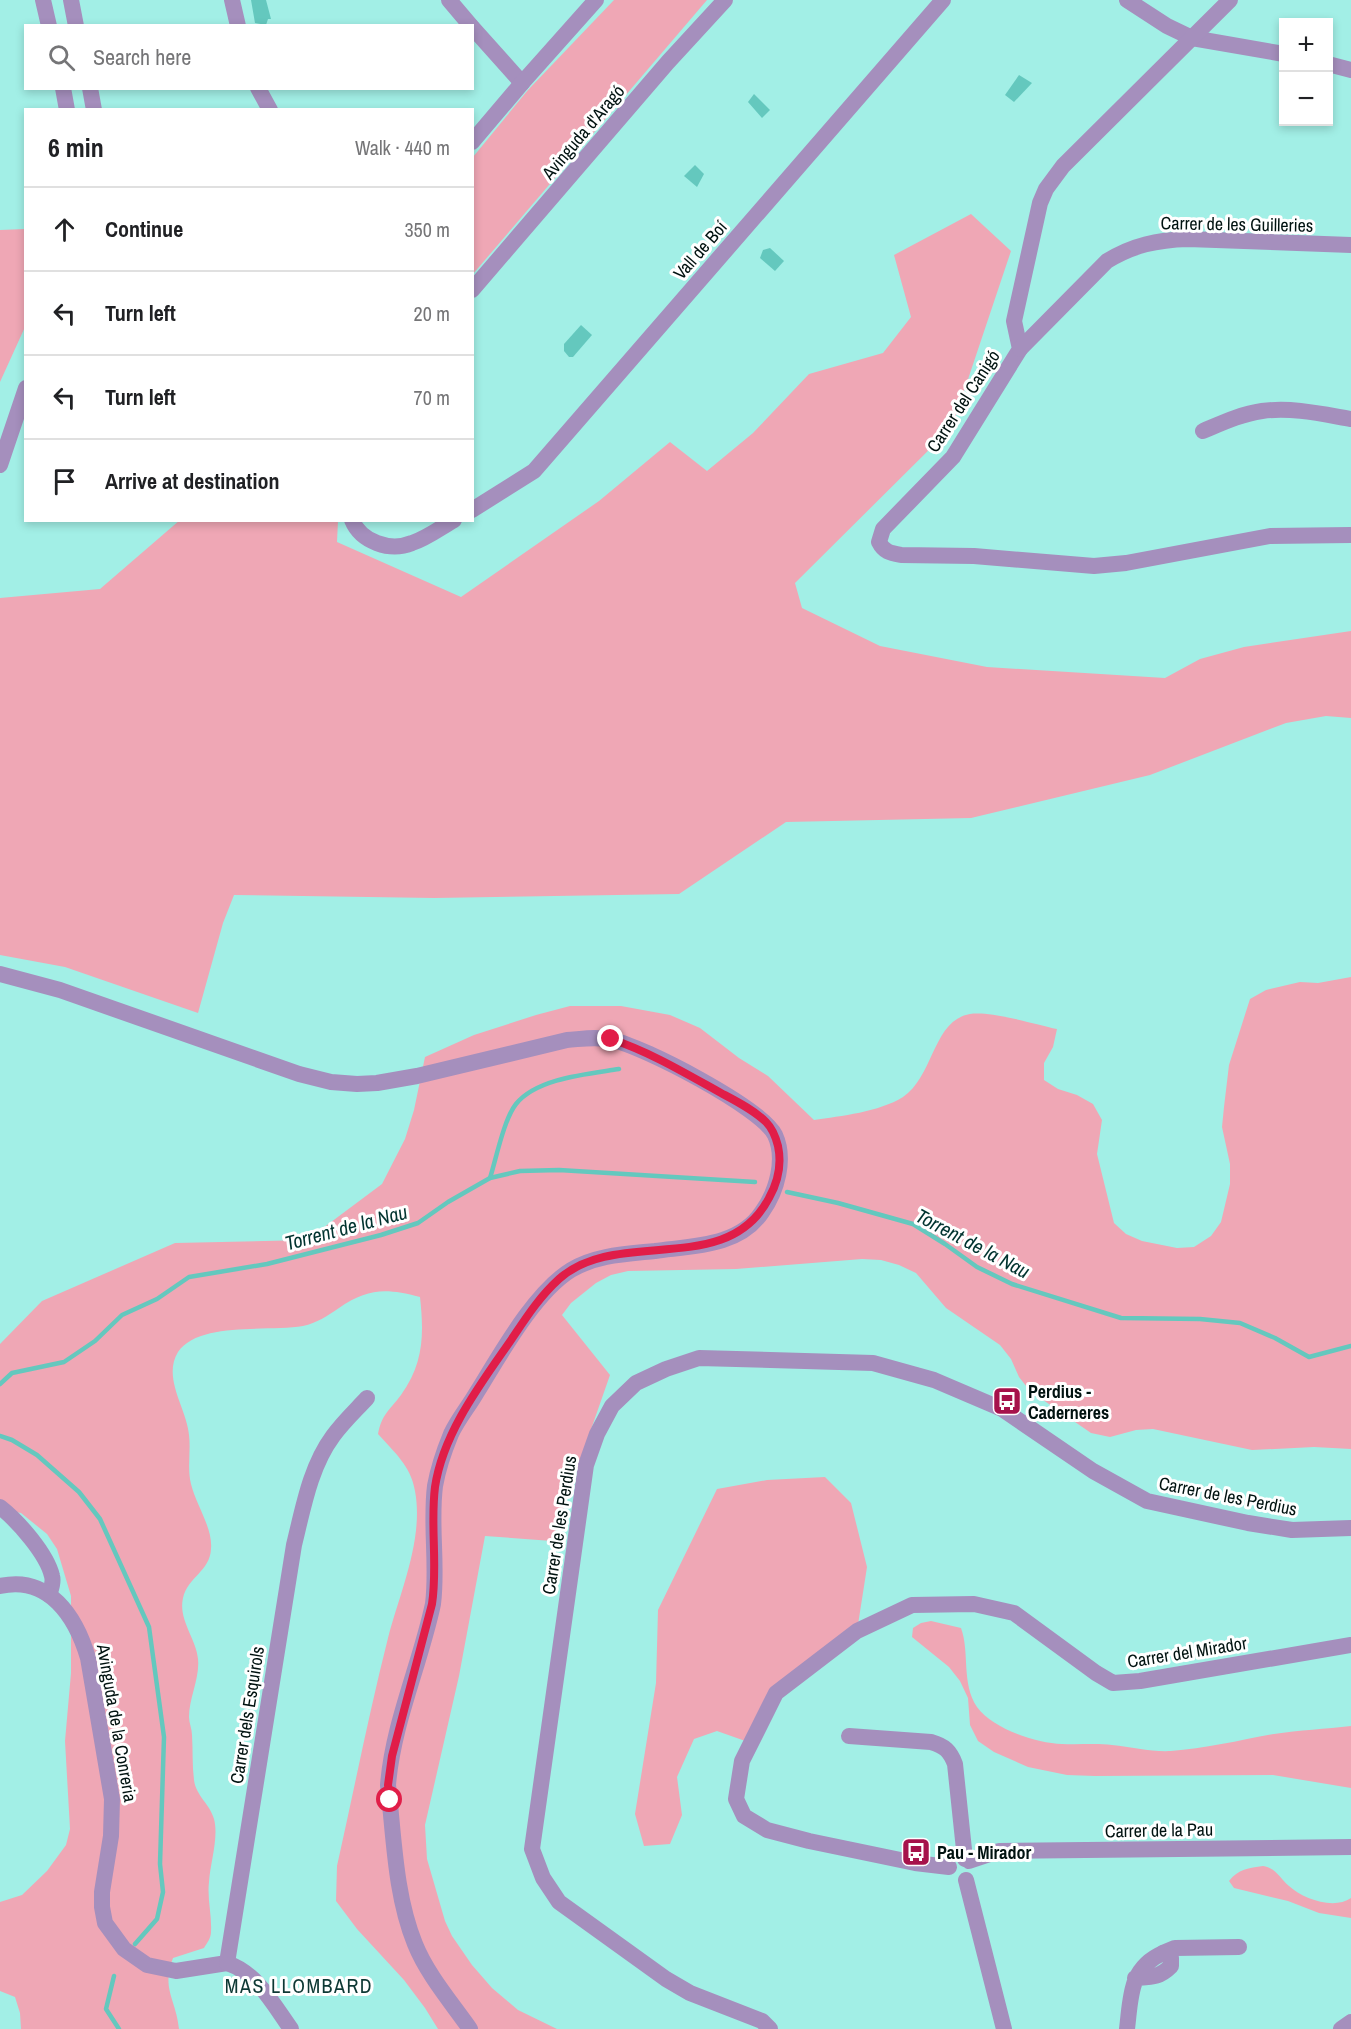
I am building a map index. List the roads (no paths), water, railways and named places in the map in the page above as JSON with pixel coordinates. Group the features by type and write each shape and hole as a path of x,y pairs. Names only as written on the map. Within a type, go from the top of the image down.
{"street":[{"path":"44,0 49,24"},
{"path":"71,0 76,24"},
{"path":"232,0 238,24"},
{"path":"449,0 470,24"},
{"path":"474,140 596,0"},
{"name":"Avinguda d'Aragó","path":"474,288 668,62 725,0"},
{"name":"Vall de Boí","path":"474,509 534,471 943,0"},
{"path":"1127,0 1167,26 1192,38 1279,53"},
{"name":"Carrer del Canigó","path":"1230,0 1063,166 1046,189 1040,203 1014,321 1020,350 953,458 883,529 879,542 882,549 902,555 974,556 1094,566 1126,563 1270,536 1351,535"},
{"path":"474,28 522,83"},
{"path":"1333,65 1351,70"},
{"path":"63,90 67,108"},
{"path":"90,90 94,108"},
{"path":"259,90 269,108"},
{"name":"Carrer de les Guilleries","path":"1020,350 1107,261 1139,244 1188,239 1351,245"},
{"path":"0,465 24,394"},
{"path":"1203,431 1239,416 1261,411 1286,410 1351,419"},
{"path":"353,522 357,531 366,538 376,543 399,546 412,544 450,522"},
{"path":"0,974 70,993 299,1074 331,1082 377,1083 417,1076 567,1040 611,1039 668,1063 749,1109 767,1123 775,1135 780,1164 778,1175 762,1213 748,1227 720,1241 593,1260 560,1278 526,1316 494,1365 452,1433 440,1465 434,1504 435,1588 389,1770 388,1785 400,1888 415,1945 423,1961 470,2029"},
{"name":"Carrer de les Perdius","path":"770,2029 762,2021 690,1993 666,1979 559,1902 543,1878 532,1849 586,1465 597,1434 612,1406 636,1383 666,1369 699,1358 873,1363 934,1380 1002,1409 1093,1471 1147,1501 1292,1530 1351,1528"},
{"name":"Carrer dels Esquirols","path":"227,1963 292,1557 303,1508 318,1461 332,1437 367,1398"},
{"path":"0,1507 10,1515 37,1547 49,1566 53,1584 49,1595"},
{"name":"Avinguda de la Conreria","path":"0,1586 26,1585 49,1595 65,1609 76,1624 82,1638 90,1669 112,1799 111,1836 102,1892 105,1923 124,1949 147,1965 176,1971 227,1963"},
{"name":"Carrer del Mirador","path":"949,1867 915,1863 809,1842 767,1830 744,1816 736,1799 742,1761 776,1693 857,1631 912,1605 974,1604 1014,1613 1113,1683 1140,1681 1351,1645"},
{"path":"849,1736 931,1742 943,1746 951,1753 955,1764 967,1860 972,1872 966,1880 960,1882 953,1879 949,1873 949,1867 954,1860 967,1860"},
{"name":"Carrer de la Pau","path":"967,1860 999,1851 1351,1847"},
{"path":"966,1880 1004,2029"},
{"path":"1127,2029 1135,1978 1151,1958 1175,1948 1239,1947"},
{"path":"227,1963 246,1973 260,1986 291,2029"},
{"path":"1341,2029 1351,2022"}],"water":[{"path":"251,0 266,0 271,19 268,19 266,24 255,23"},
{"path":"1019,75 1032,83 1014,102 1005,95"},
{"path":"754,94 770,110 762,118 748,102"},
{"path":"695,165 704,174 697,187 684,176"},
{"path":"770,248 784,261 775,271 760,258 763,250"},
{"path":"581,325 592,335 573,357 569,357 564,351 564,344"}],"waterway":[{"path":"490,1178 508,1119 516,1104 525,1095 550,1083 578,1075 619,1069"},
{"name":"Torrent de la Nau","path":"0,1384 12,1373 64,1362 95,1341 122,1315 157,1299 189,1277 267,1264 381,1235 418,1223 448,1202 490,1178 520,1171 559,1170 755,1182"},
{"name":"Torrent de la Nau","path":"787,1192 838,1203 913,1224 977,1267 1012,1284 1121,1318 1200,1319 1240,1323 1275,1338 1309,1357 1351,1346"},
{"path":"0,1436 12,1440 37,1455 79,1492 100,1519 149,1627 164,1737 160,1864 163,1892 157,1919 135,1944"},
{"path":"114,1976 106,2009 119,2029"}],"place":[{"name":"Perdius - Caderneres","path":"1007,1401"},
{"name":"Pau - Mirador","path":"916,1852"}],"district":[{"name":"MAS LLOMBARD","path":"299,1985"}]}
